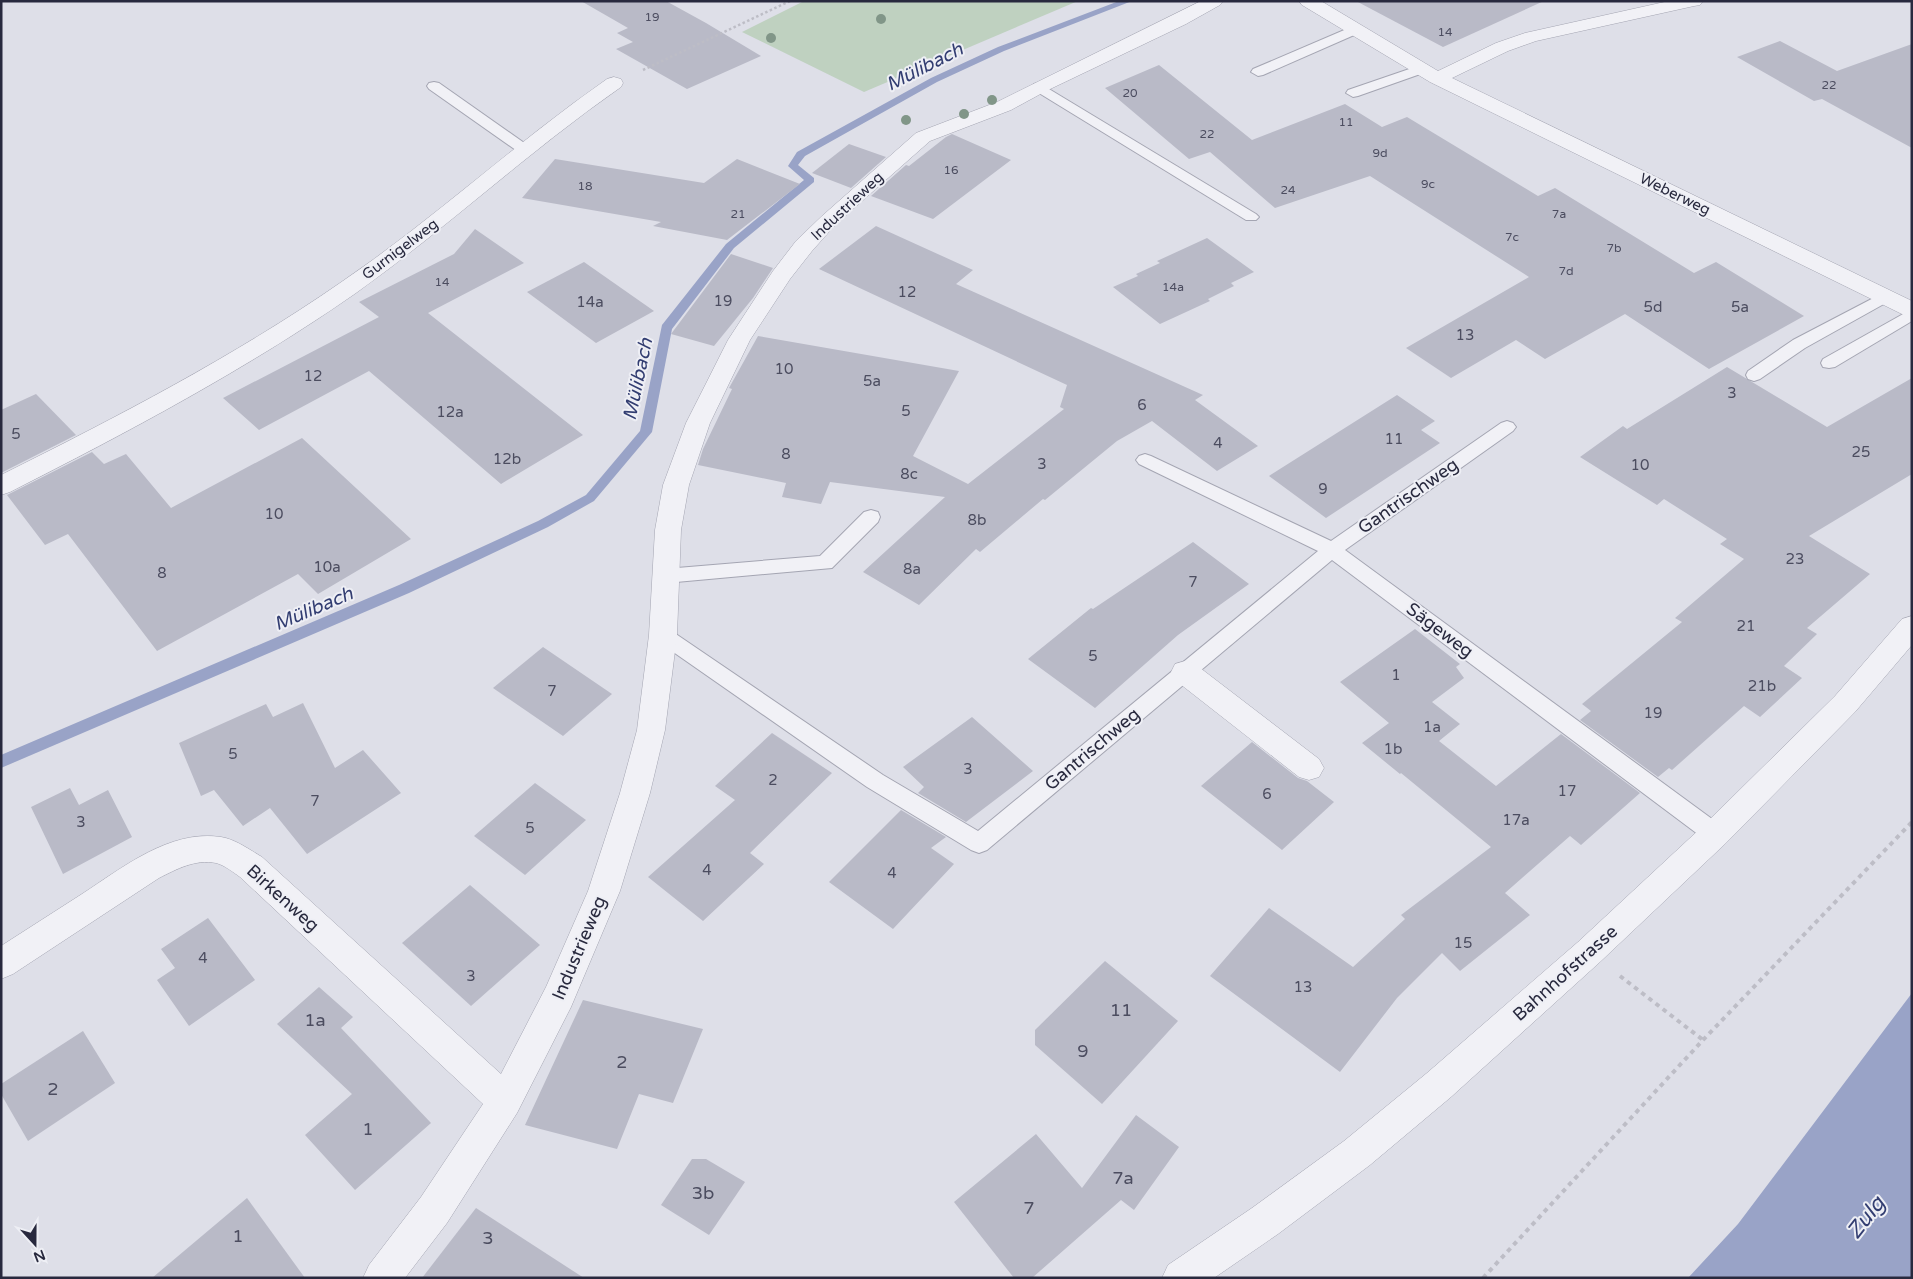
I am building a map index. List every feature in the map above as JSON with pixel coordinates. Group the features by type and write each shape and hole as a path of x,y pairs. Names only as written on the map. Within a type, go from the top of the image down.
{"street":[{"name":"Industrieweg","path":"382,1278 434,1210 505,1101 559,996 604,890 635,793 651,730 663,635 668,530 676,485 698,423 739,340 781,276 804,246 829,220 923,137 1004,106 1214,1"},
{"name":"Weberweg","path":"1308,1 1429,73 1912,312"},
{"path":"1429,73 1531,37 1694,1"},
{"name":"Gurnigelweg","path":"1,486 120,426 276,335 394,255 588,100 614,83"},
{"name":"Bahnhofstrasse","path":"1181,1278 1265,1221 1357,1153 1440,1085 1588,952 1714,834 1845,704 1912,626"},
{"path":"1185,672 1309,768"},
{"name":"Birkenweg","path":"1,964 148,868 174,855 198,849 222,850 251,867 505,1101"}],"lane":[{"path":"1258,72 1356,29"},
{"path":"1353,93 1429,73"},
{"path":"434,86 525,150"},
{"path":"1039,87 1251,217"},
{"path":"1754,374 1798,344 1885,297"},
{"path":"1829,363 1912,312"},
{"name":"Gantrischweg","path":"663,635 875,781 979,843 1332,550 1507,427"},
{"name":"Sägeweg","path":"1146,460 1332,550 1714,834"},
{"path":"665,576 825,563 871,517"}],"path":[{"path":"614,83 790,1"},
{"path":"1483,1278 1703,1040 1912,822"},
{"path":"1588,952 1703,1040"}],"green space":[{"path":"804,1 1078,1 864,92 742,32"}],"water":[{"name":"Zulg","path":"1912,993 1912,1278 1688,1278 1738,1224"}],"building":[{"path":"581,1 666,1 761,56 687,89 616,49 633,42 617,33 628,28"},
{"path":"1356,1 1544,1 1443,47"},
{"path":"1780,41 1837,71 1912,44 1912,148 1822,99 1814,101 1737,57"},
{"path":"1159,65 1252,140 1345,104 1382,127 1407,117 1538,196 1555,188 1694,273 1716,262 1804,316 1709,369 1625,314 1545,359 1516,340 1451,378 1406,348 1529,277 1370,176 1275,208 1210,152 1189,159 1105,88"},
{"path":"952,134 1011,160 933,219 871,196 906,165 909,166"},
{"path":"849,144 886,157 851,188 812,173"},
{"path":"555,159 704,183 737,159 800,184 727,240 653,226 661,222 522,198"},
{"path":"876,226 973,270 956,284 1203,395 1195,400 1258,446 1217,471 1152,421 1117,441 1045,500 1043,499 980,552 976,549 919,605 863,572 945,497 830,482 821,504 782,497 786,483 698,465 703,449 732,389 729,388 758,336 959,371 913,456 968,484 1064,409 1060,407 1067,385 819,269"},
{"path":"475,229 524,263 428,313 583,435 501,484 369,371 259,430 223,398 379,317 359,302 454,254"},
{"path":"1207,238 1254,272 1231,283 1234,286 1208,299 1210,301 1160,324 1113,287 1138,276 1136,274 1160,263 1157,261"},
{"path":"731,254 773,268 753,298 714,346 671,334"},
{"path":"584,262 654,311 596,343 527,292"},
{"path":"1727,367 1827,427 1912,378 1912,474 1809,536 1870,574 1807,628 1817,634 1784,666 1802,678 1760,717 1744,706 1672,770 1669,768 1658,777 1580,720 1591,711 1582,704 1682,622 1675,618 1744,559 1720,544 1727,539 1664,499 1657,505 1580,457 1623,426 1627,429"},
{"path":"36,394 76,435 1,473 1,410"},
{"path":"1397,395 1435,421 1421,430 1440,443 1326,518 1269,476"},
{"path":"302,438 411,539 318,594 298,574 157,651 68,534 45,545 7,495 92,452 104,464 126,454 171,508"},
{"path":"1193,542 1249,584 1178,635 1095,708 1028,659 1091,608 1093,609"},
{"path":"1415,629 1460,664 1456,667 1464,678 1432,702 1460,724 1439,741 1496,786 1561,734 1640,793 1581,845 1570,836 1505,893 1530,915 1460,971 1442,953 1397,998 1340,1072 1210,976 1269,908 1353,967 1405,919 1401,915 1491,847 1362,743 1389,723 1340,682"},
{"path":"543,647 612,694 563,736 493,688"},
{"path":"303,703 335,768 363,750 401,793 307,854 270,808 243,826 214,790 201,796 179,743 266,704 273,717"},
{"path":"972,717 1033,771 966,822 918,793 924,787 903,767"},
{"path":"772,733 832,773 750,853 764,864 703,921 648,877 735,800 715,786"},
{"path":"1252,742 1298,778 1307,781 1334,802 1282,850 1201,786"},
{"path":"535,783 586,820 525,875 474,836"},
{"path":"70,788 79,805 108,790 132,837 63,874 31,807"},
{"path":"901,810 946,837 931,848 954,864 893,929 829,882"},
{"path":"470,885 540,945 471,1006 402,943"},
{"path":"208,918 255,980 189,1026 157,980 175,968 161,949"},
{"path":"1105,961 1178,1021 1102,1104 1035,1045 1035,1030"},
{"path":"319,987 353,1017 341,1028 431,1123 355,1190 305,1135 352,1094 277,1024"},
{"path":"583,1000 703,1029 673,1103 639,1094 617,1149 525,1125"},
{"path":"83,1031 115,1083 28,1141 1,1094 1,1084"},
{"path":"1136,1115 1179,1147 1134,1210 1121,1200 1032,1278 1014,1278 954,1202 1036,1134 1082,1188"},
{"path":"692,1159 706,1159 745,1182 709,1235 661,1205"},
{"path":"247,1198 305,1278 152,1278"},
{"path":"476,1208 584,1278 422,1278"}],"waterway":[{"name":"Mülibach","path":"1,762 404,589 543,524 590,498 646,432 666,328 730,246 810,180 793,166 801,154 934,80 1001,49 1128,1"}]}
